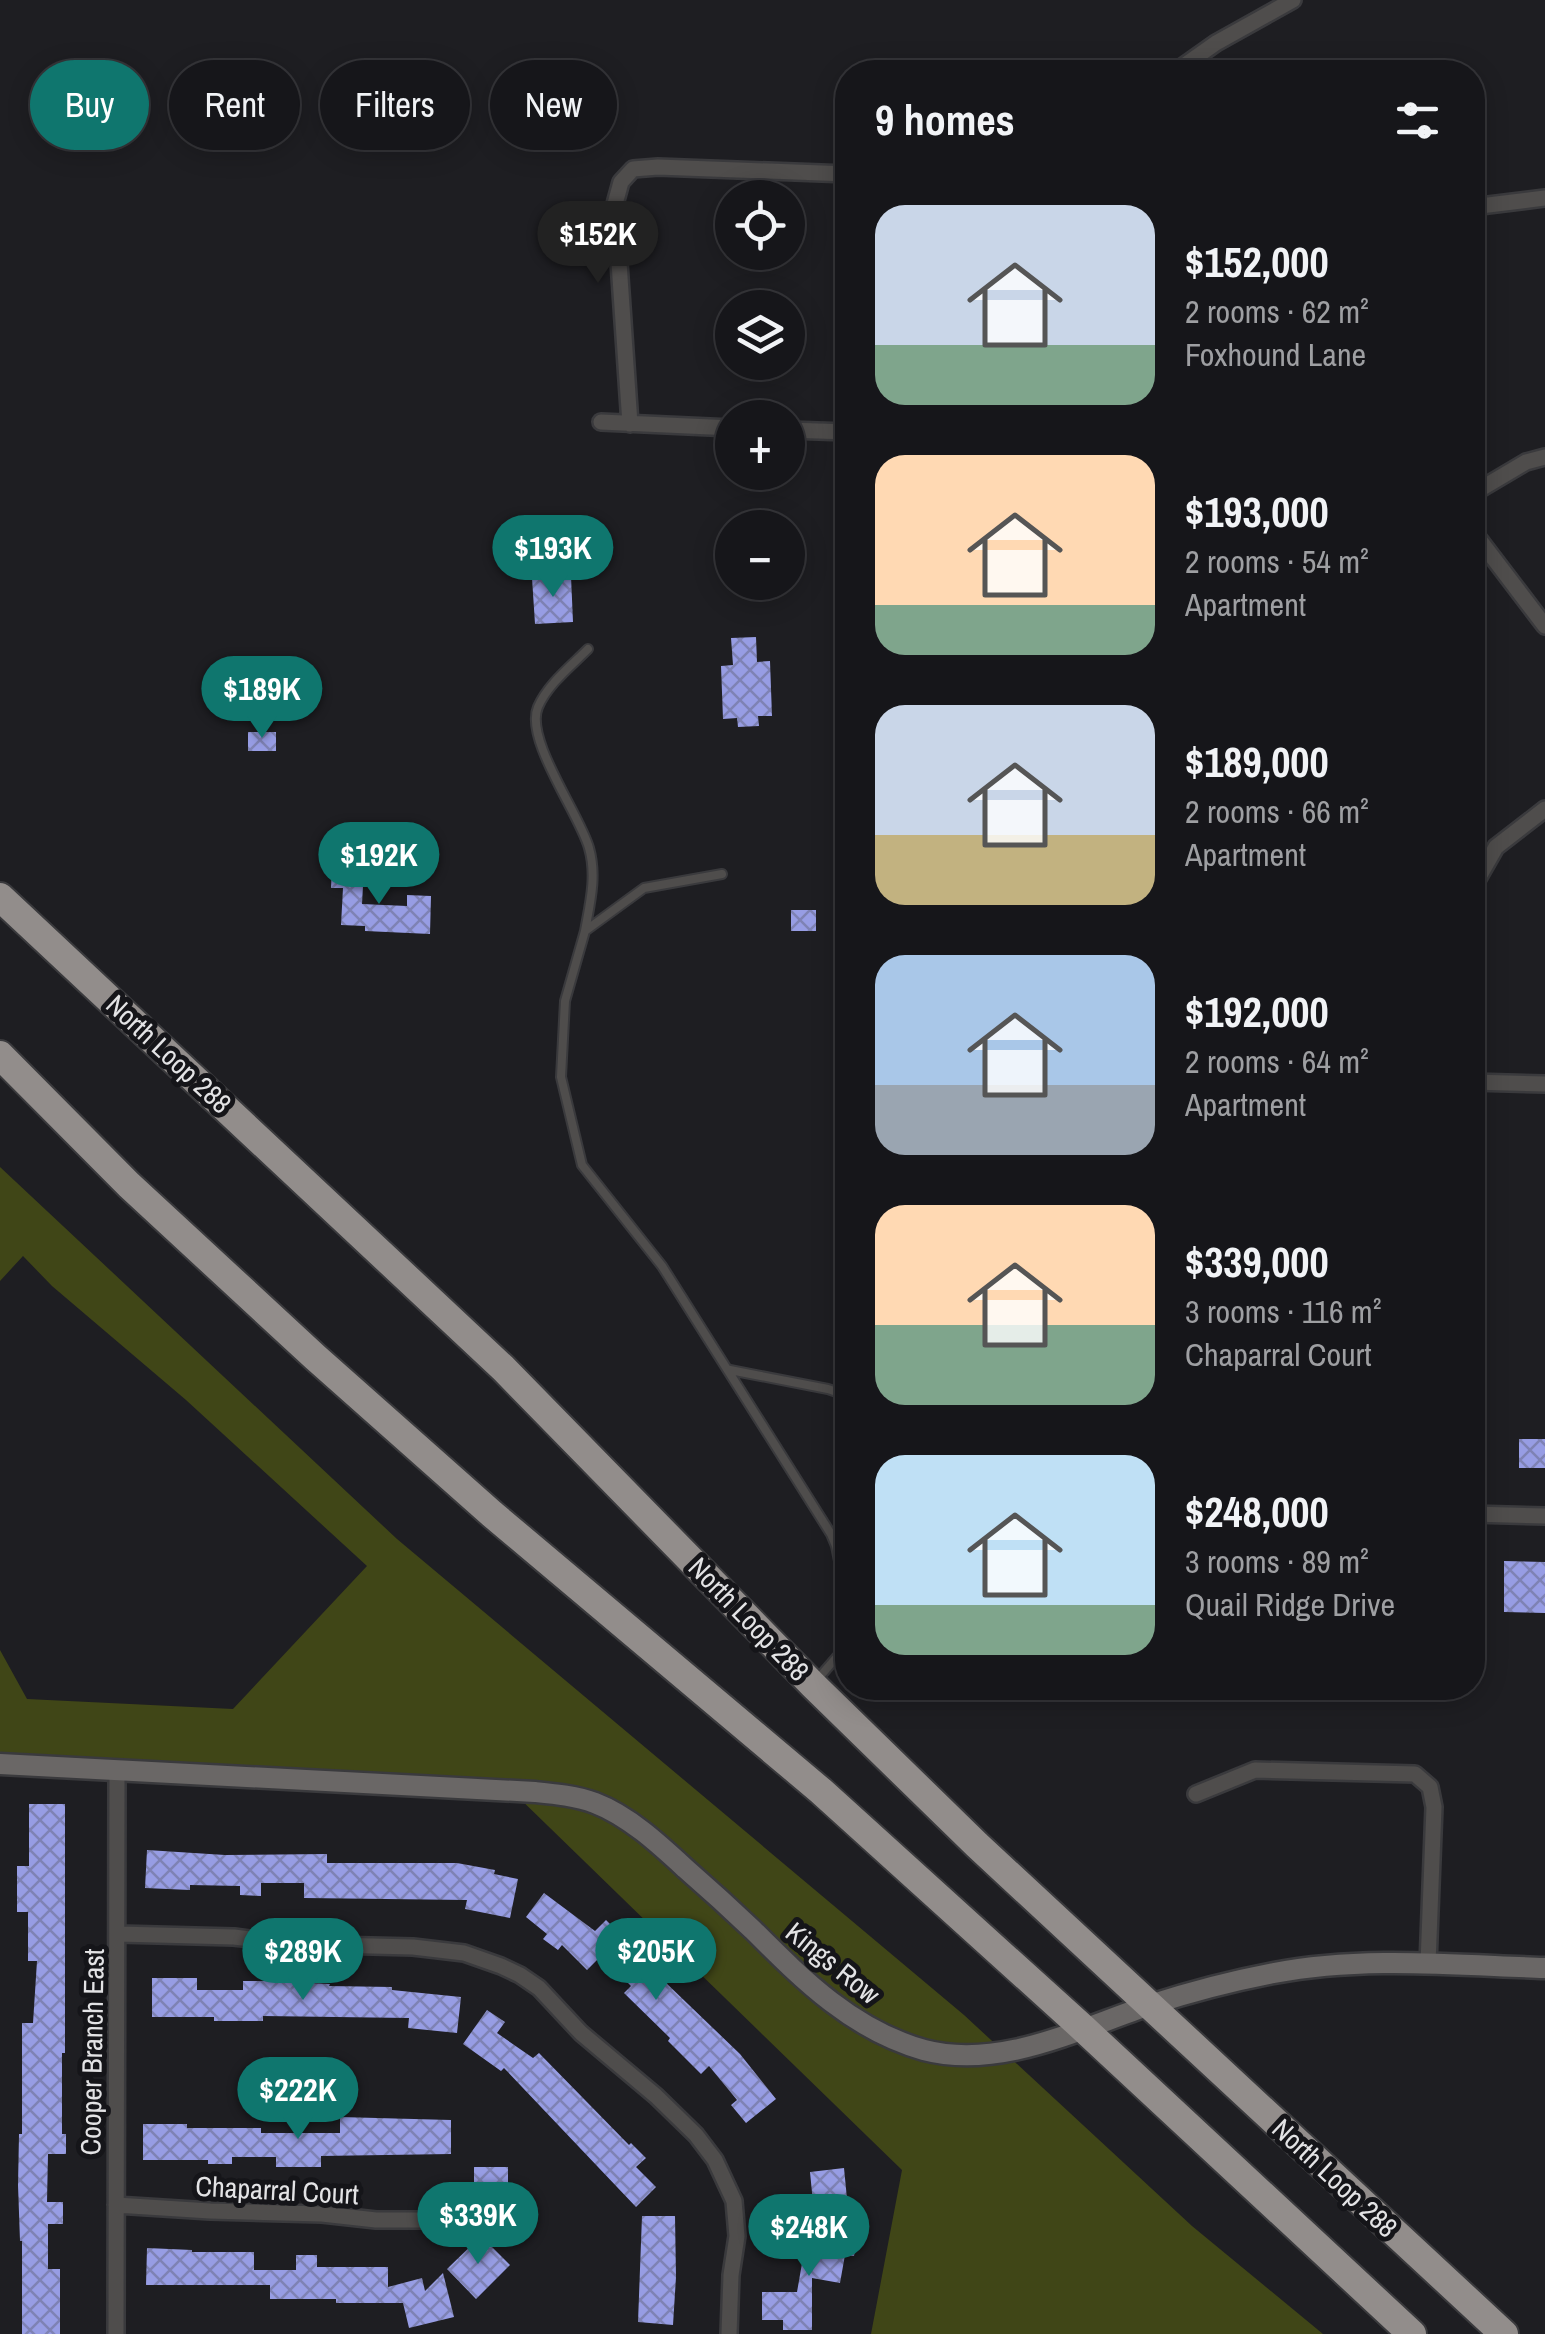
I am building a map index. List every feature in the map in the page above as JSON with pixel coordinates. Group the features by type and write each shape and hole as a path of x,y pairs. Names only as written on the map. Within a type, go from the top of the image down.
{"highway":[{"name":"North Loop 288","path":"0,898 502,1368 813,1685 977,1844 1504,2334"},
{"path":"0,1055 130,1185 314,1357 492,1514 821,1791 1412,2334"}],"street":[{"path":"1191,60 1293,0"},
{"path":"630,424 614,204 621,182 633,169 658,167 835,174"},
{"path":"1485,205 1545,198"},
{"path":"601,422 715,427"},
{"path":"805,431 835,432"},
{"path":"1485,486 1526,462 1545,457"},
{"path":"1485,547 1545,626"},
{"path":"1485,866 1496,847 1545,809"},
{"path":"1485,1082 1545,1084"},
{"path":"1485,1514 1545,1516"},
{"name":"Kings Row","path":"0,1764 536,1792 581,1798 599,1804 648,1837 827,2000 886,2036 926,2050 970,2056 998,2053 1084,2030 1150,2005 1244,1979 1307,1968 1375,1963 1545,1968"},
{"name":"Cooper Branch East","path":"116,2334 118,1770"},
{"path":"1196,1794 1255,1770 1415,1774 1430,1786 1434,1807 1428,1964"},
{"path":"119,1934 413,1947 464,1953 520,1975 670,2109 715,2160 734,2201 736,2236 729,2334"},
{"name":"Chaparral Court","path":"116,2205 434,2220"}],"lane":[{"path":"588,649 548,690 536,710 535,728 562,794 589,844 594,875 585,931 565,1001 562,1077 582,1165 662,1266 835,1544"},
{"path":"585,931 644,888 722,874"},
{"path":"728,1370 835,1391"},
{"path":"831,1534 835,1538"},
{"path":"813,1685 835,1660"}],"green space":[{"path":"0,1167 397,1539 964,2015 1192,2226 1323,2334 871,2334 902,2170 512,1791 0,1764 0,1650 27,1699 233,1709 367,1566 23,1256 0,1281"}],"building":[{"path":"571,576 573,622 535,624 532,578"},
{"path":"756,637 757,662 770,661 772,716 758,716 759,726 738,727 737,718 723,719 721,666 733,665 731,638"},
{"path":"248,732 276,732 276,751 248,751"},
{"path":"332,866 364,868 362,904 407,906 407,895 431,896 430,934 365,931 365,926 341,925 343,888 331,888"},
{"path":"791,910 816,910 816,931 791,931"},
{"path":"1519,1439 1545,1439 1545,1468 1519,1468"},
{"path":"1504,1561 1545,1562 1545,1613 1504,1612"},
{"path":"29,1804 65,1804 62,2134 66,2134 66,2154 48,2154 47,2202 63,2202 63,2224 48,2224 48,2269 60,2269 60,2334 22,2334 18,2185 22,2023 33,2023 37,1961 28,1961 28,1912 17,1912 17,1866 29,1866"},
{"path":"147,1850 225,1855 327,1854 327,1863 457,1863 518,1879 510,1918 465,1909 467,1900 304,1898 304,1883 261,1883 261,1896 240,1895 240,1886 145,1888"},
{"path":"544,1893 595,1931 606,1920 740,2054 776,2099 746,2123 731,2105 737,2100 709,2066 701,2074 668,2041 670,2038 624,1993 631,1986 601,1956 587,1970 562,1945 558,1950 543,1939 547,1934 526,1917"},
{"path":"152,1978 197,1978 197,1990 243,1990 243,1981 263,1981 392,1987 461,1997 457,2033 408,2028 409,2018 263,2016 263,2021 214,2021 214,2017 152,2017"},
{"path":"487,2010 505,2022 497,2033 533,2058 539,2053 646,2158 636,2167 656,2187 636,2207 504,2068 501,2071 463,2044"},
{"path":"340,2117 451,2120 451,2154 321,2156 321,2167 276,2167 276,2157 232,2157 232,2164 143,2160 143,2124 261,2128 261,2133 340,2133"},
{"path":"474,2167 508,2167 508,2212 474,2212"},
{"path":"844,2168 848,2209 814,2213 810,2172"},
{"path":"642,2216 675,2216 673,2325 638,2322"},
{"path":"808,2229 858,2238 854,2256 845,2255 840,2283 812,2278 812,2330 783,2330 783,2320 762,2320 762,2292 797,2292"},
{"path":"481,2236 510,2265 476,2299 447,2269"},
{"path":"147,2248 254,2252 254,2270 296,2270 296,2255 317,2255 317,2267 388,2267 388,2287 422,2278 425,2291 443,2273 454,2317 409,2328 403,2303 270,2299 270,2285 146,2285"}]}
